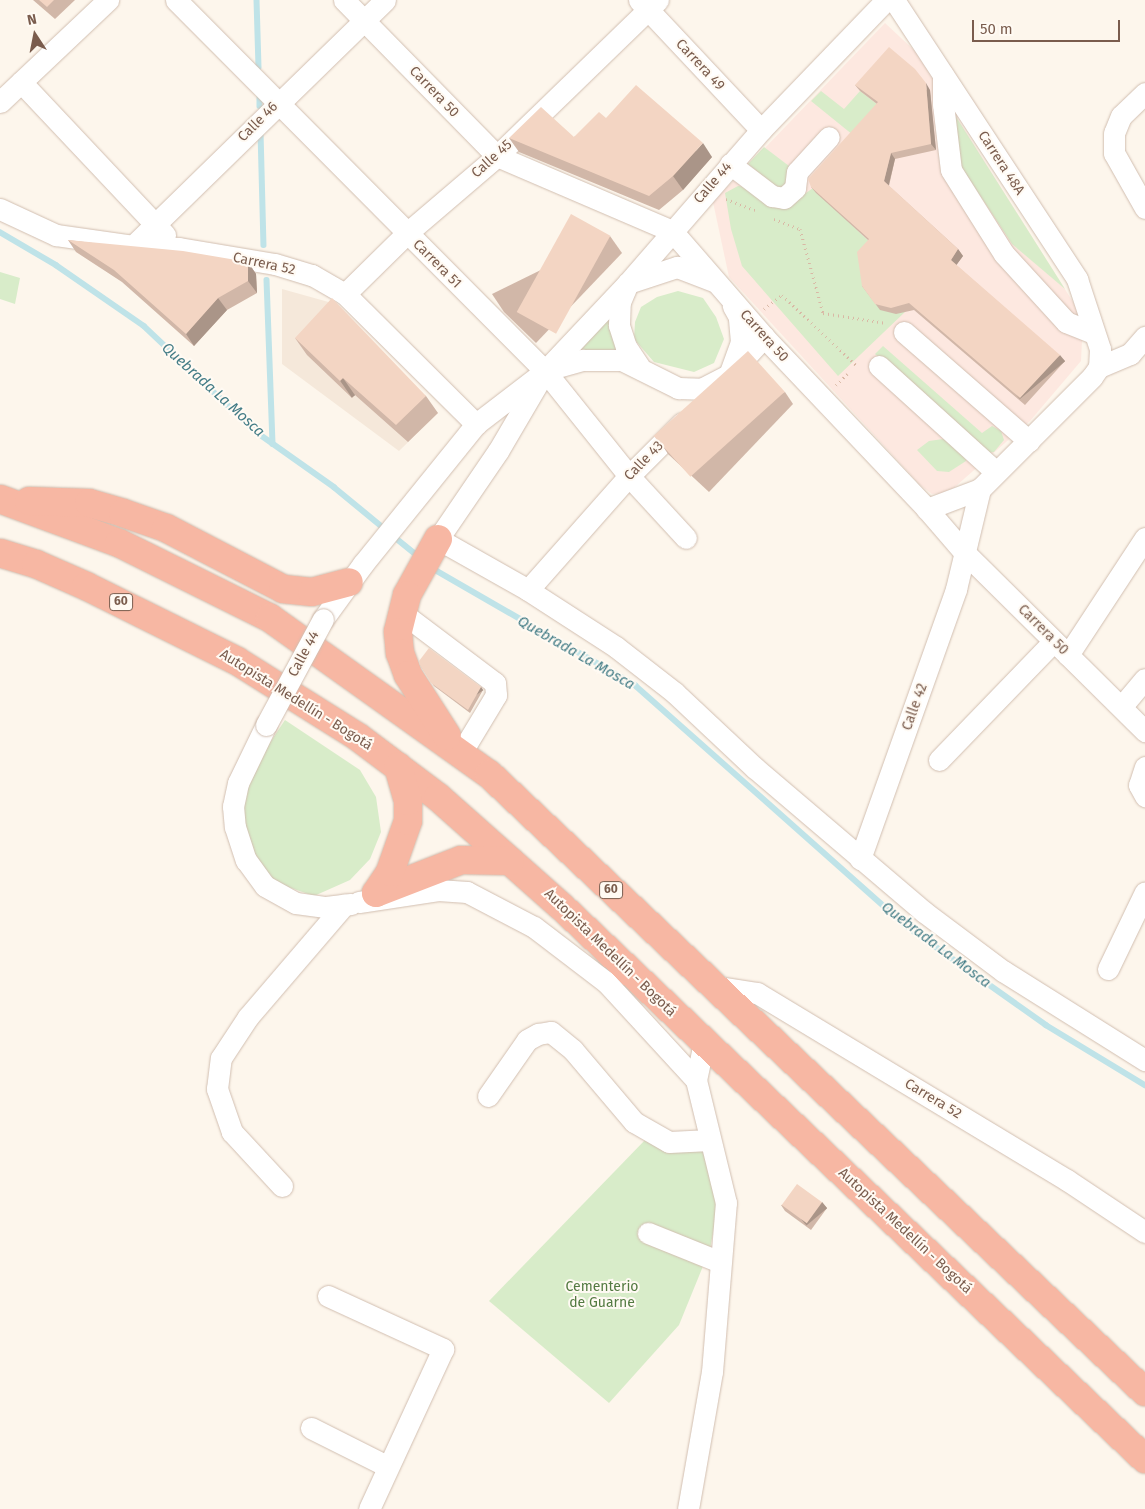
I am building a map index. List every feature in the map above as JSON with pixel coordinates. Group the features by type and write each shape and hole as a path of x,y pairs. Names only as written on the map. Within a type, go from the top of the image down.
{"highway":[{"path":"4,500 89,503 123,513 166,528 283,589 312,592 356,573"},
{"name":"60","path":"4,500 119,543 229,595 270,618 458,750 545,826 1145,1392"},
{"path":"436,544 404,603 398,632 400,653 408,675 458,750"},
{"name":"Autopista Medellín - Bogotá","path":"0,554 36,564 86,586 220,651 322,712 398,766 510,860 1145,1459"},
{"path":"360,900 390,872 408,821 408,801 398,766"},
{"path":"360,900 455,862 476,858 510,860"}],"street":[{"path":"0,102 108,0"},
{"name":"Carrera 51","path":"176,0 545,371 628,476 686,538"},
{"name":"Carrera 50","path":"344,0 497,156 672,231 764,337 927,509 964,552 1122,706 1145,731"},
{"name":"Calle 46","path":"133,246 278,102 385,0"},
{"name":"Calle 44","path":"696,1080 606,982 525,922 467,892 438,890 311,906 279,896 264,886 240,845 233,806 238,783 266,724 323,619 356,573 476,424 545,371 628,283 761,130 886,0"},
{"name":"Carrera 48A","path":"894,0 1077,279 1093,333 1100,349 1099,367"},
{"name":"Carrera 49","path":"648,3 761,130"},
{"name":"Calle 45","path":"345,294 407,233 497,156 648,3"},
{"path":"943,75 942,104 951,170 1004,254 1066,322 1093,333"},
{"path":"21,82 155,225 179,248"},
{"path":"1145,94 1121,116 1114,133 1114,153 1145,208"},
{"path":"730,164 772,196 784,198 796,188 797,172 829,137"},
{"name":"Carrera 52","path":"0,209 56,235 133,246 179,248 275,264 312,275 345,294 476,424"},
{"path":"677,266 721,288 739,317 741,342 729,375 701,389 678,388 657,380 639,366 626,347 619,325 620,302 628,283 677,266"},
{"path":"896,328 1029,441"},
{"name":"Calle 43","path":"528,590 628,476 729,375 764,337"},
{"path":"927,509 980,489 1029,441 1099,367 1130,354 1145,337"},
{"path":"545,371 567,363 600,358 622,360 639,366"},
{"path":"879,366 996,472"},
{"name":"Calle 44","path":"436,544 498,451 545,371"},
{"name":"Calle 42","path":"860,859 956,589 980,489"},
{"path":"939,760 1061,648 1145,538"},
{"path":"436,544 528,590 616,647 675,693 860,859 1003,971 1145,1060"},
{"path":"404,603 495,683 496,695 458,750"},
{"path":"1122,706 1145,679"},
{"path":"1145,767 1139,786 1145,796"},
{"path":"1108,969 1145,892"},
{"path":"282,1186 232,1132 217,1089 222,1058 248,1017 360,900"},
{"name":"Carrera 52","path":"713,986 757,993 1067,1180 1145,1232"},
{"path":"488,1096 527,1040 538,1034 551,1032 573,1050 634,1122 669,1142 710,1140"},
{"path":"688,1509 712,1372 726,1203 696,1080 704,1043"},
{"path":"648,1234 720,1262"},
{"path":"328,1296 443,1349 387,1466 369,1509"},
{"path":"311,1428 387,1466"}],"path":[{"path":"708,189 764,214"},
{"path":"773,218 800,230 823,313 896,328"},
{"path":"750,320 782,295 857,366"},
{"path":"836,386 847,374"}],"shaded area":[{"path":"885,23 916,52 1083,318 1081,361 1030,421 948,493 932,494 920,485 729,277 713,202"},
{"path":"282,289 332,303 438,413 399,451 282,364"}],"green space":[{"path":"821,91 844,109 860,91 890,114 853,135 811,101"},
{"path":"953,112 1065,289 1012,244 954,156"},
{"path":"764,147 793,169 789,187 779,189 748,164"},
{"path":"738,186 749,187 785,208 813,188 874,246 906,311 838,376 742,266 731,229 725,193"},
{"path":"0,272 20,278 15,304 0,299"},
{"path":"678,291 703,298 716,317 724,339 714,363 694,372 654,362 634,339 635,322 641,307 657,297"},
{"path":"612,311 617,350 567,355"},
{"path":"883,346 982,433 992,426 1001,431 1004,440 994,452 987,453 875,354"},
{"path":"943,439 965,453 966,461 949,472 937,471 917,450 929,441"},
{"path":"285,720 360,770 376,797 381,832 370,859 350,880 314,896 268,880 247,849 239,817 247,777"},
{"name":"Cementerio de Guarne","path":"646,1139 702,1149 719,1201 710,1249 679,1325 609,1403 489,1301"}],"building":[{"path":"39,0 54,0 47,7"},
{"path":"889,47 915,69 926,83 931,144 891,153 884,181 958,249 951,260 1060,355 1020,398 909,303 891,308 875,304 862,286 857,252 869,239 811,187 808,179 878,102 855,85"},
{"path":"636,85 703,143 673,176 649,196 509,138 541,107 574,137 599,112 606,118"},
{"path":"571,214 610,236 556,334 517,312"},
{"path":"68,240 183,251 248,262 248,281 218,298 186,334 114,270"},
{"path":"332,298 426,396 396,425 343,378 340,381 295,338"},
{"path":"748,351 785,392 690,477 654,436"},
{"path":"429,648 481,687 468,710 431,683 419,661"},
{"path":"797,1184 822,1202 807,1223 782,1205"}],"waterway":[{"path":"257,0 259,67"},
{"path":"260,94 260,106"},
{"path":"261,132 264,245"},
{"name":"Quebrada La Mosca","path":"0,232 56,265 144,326 255,431 334,487 385,529"},
{"path":"267,280 273,444"},
{"name":"Quebrada La Mosca","path":"392,535 420,558"},
{"name":"Quebrada La Mosca","path":"430,567 635,685 905,925 1046,1025 1145,1085"}]}
